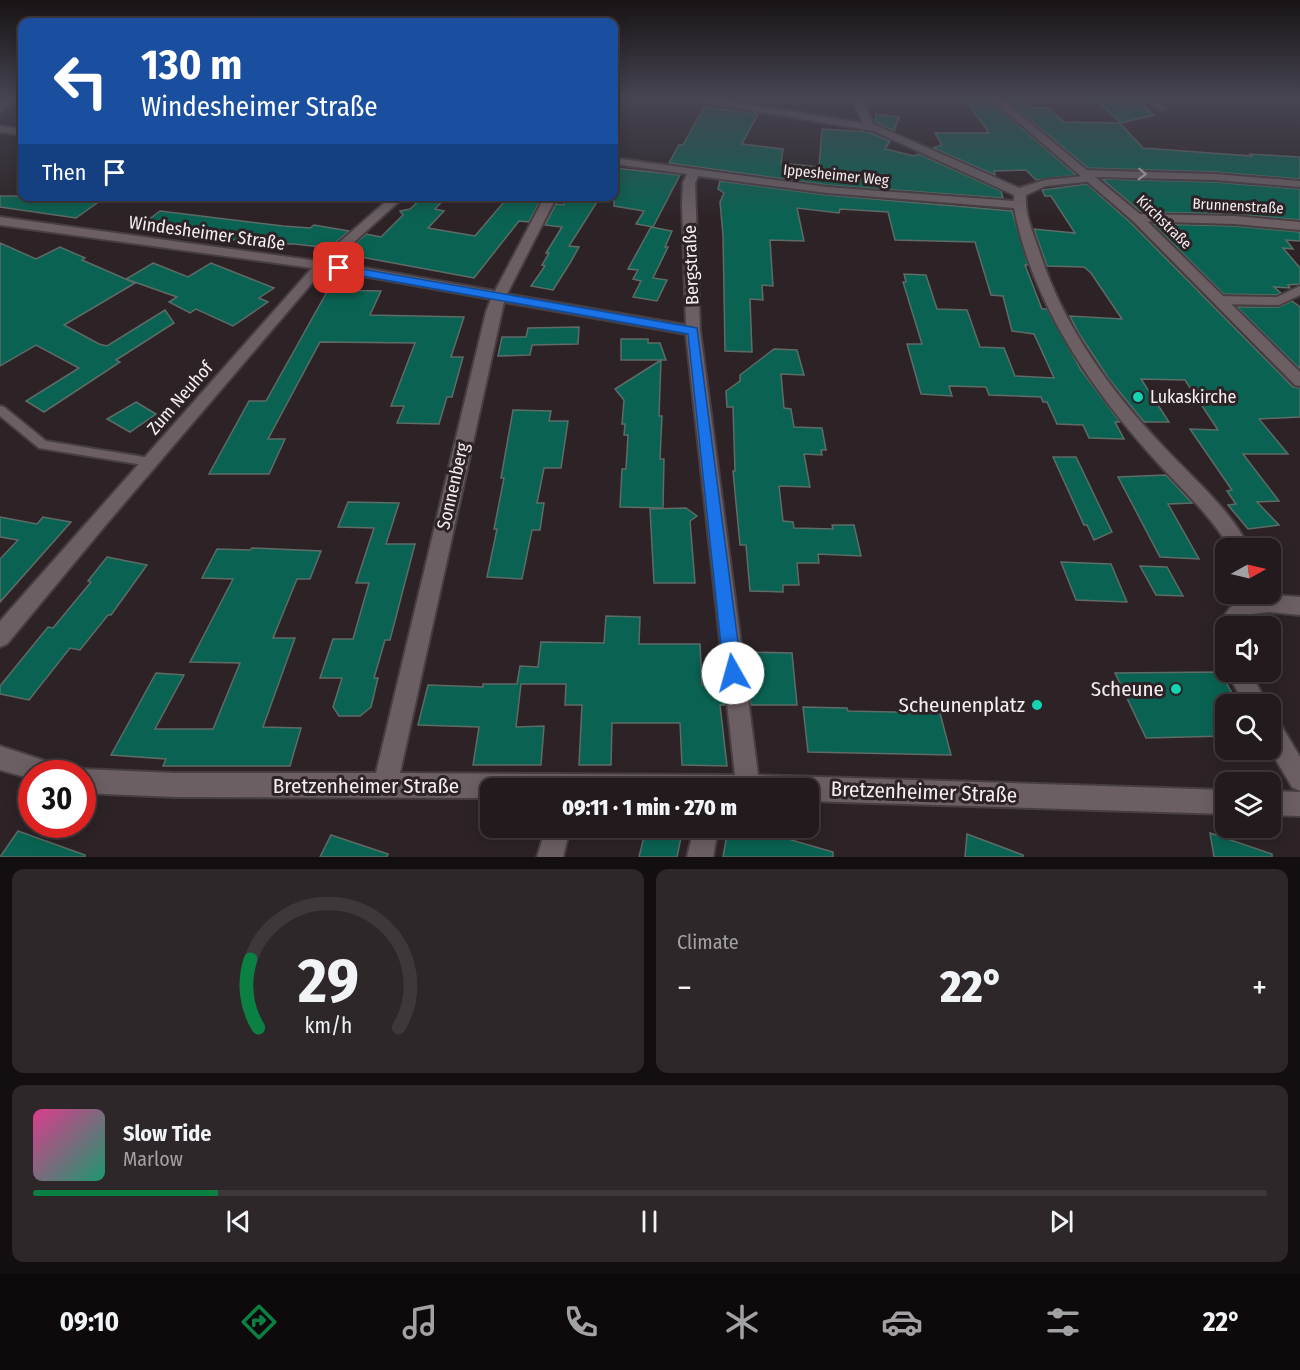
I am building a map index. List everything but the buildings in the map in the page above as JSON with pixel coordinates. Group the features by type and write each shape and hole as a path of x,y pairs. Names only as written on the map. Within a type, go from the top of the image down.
{"street":[{"path":"900,138 982,177 1020,199 1039,270 1078,345 1135,427 1208,505 1233,538"},
{"name":"Kirchstraße","path":"1042,138 1137,218 1300,381"},
{"name":"Ippesheimer Weg","path":"618,162 875,195 1020,199"},
{"name":"Bergstraße","path":"693,173 689,183 688,204 693,330 747,778"},
{"path":"1020,199 1028,187 1087,176 1215,177 1300,184"},
{"name":"Zum Neuhof","path":"0,637 320,266 394,201"},
{"name":"Sonnenberg","path":"385,786 498,295 548,201"},
{"name":"Brunnenstraße","path":"1137,218 1235,220 1300,226"},
{"name":"Windesheimer Straße","path":"0,221 320,266 498,295 664,327 693,330"},
{"path":"1220,300 1279,301 1300,290"},
{"path":"1281,602 1300,606"},
{"path":"1234,616 1242,607 1250,604"},
{"path":"1281,746 1300,778"},
{"path":"0,758 18,763"},
{"name":"Bretzenheimer Straße","path":"96,781 163,785 480,787"},
{"name":"Bretzenheimer Straße","path":"819,789 1215,802"},
{"path":"1281,803 1300,804"},
{"path":"549,857 555,838"},
{"path":"700,857 704,838"}],"lane":[{"path":"0,411 43,445 150,462"}],"place":[{"name":"Lukaskirche","path":"1138,397"},
{"name":"Scheune","path":"1176,689"},
{"name":"Scheunenplatz","path":"1037,705"}],"route":[{"path":"339,268 498,295 664,327 693,330 733,673"}]}
